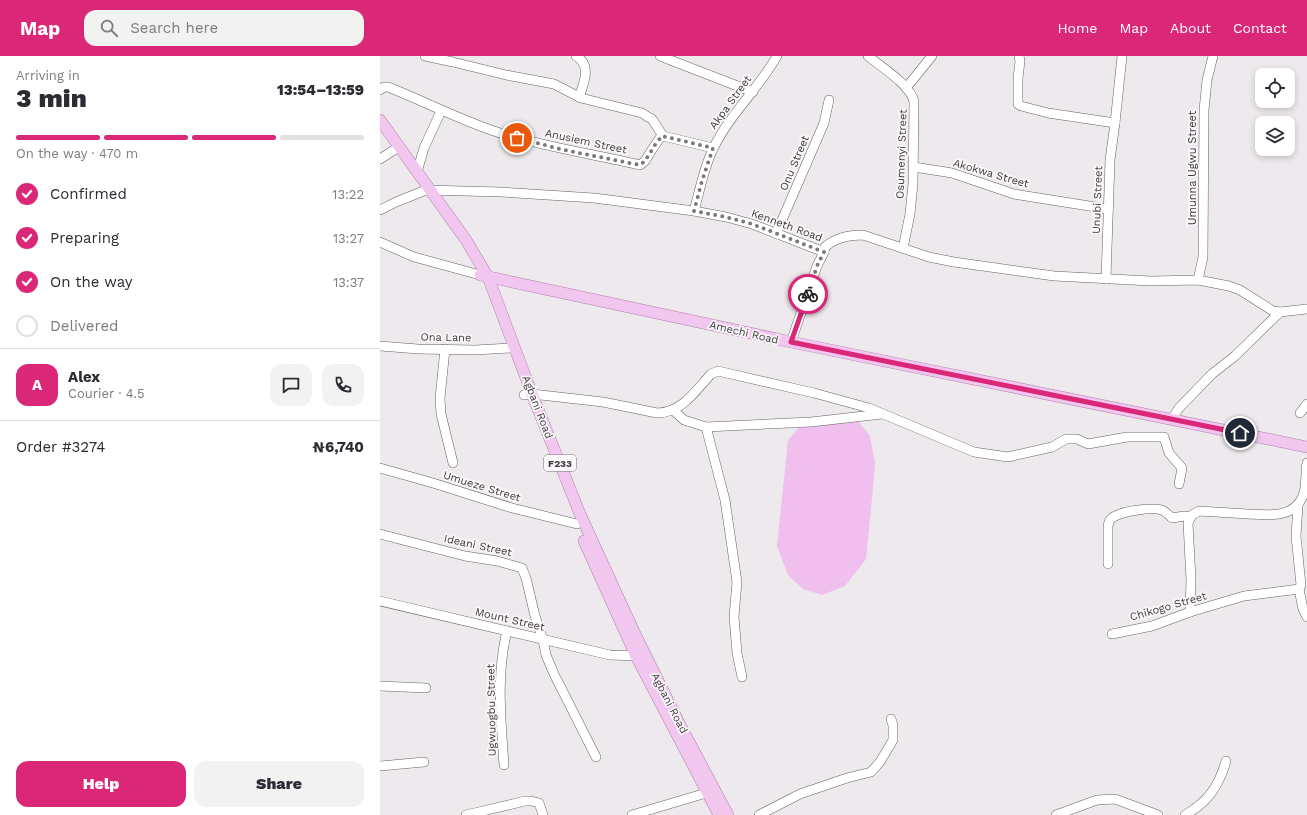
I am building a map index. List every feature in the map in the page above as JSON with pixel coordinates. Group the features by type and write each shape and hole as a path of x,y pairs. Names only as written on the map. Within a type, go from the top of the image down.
{"main road":[{"name":"Agbani Road","path":"380,120 466,240 484,276 577,524 641,656 711,792 719,815"},
{"name":"Agbani Road","path":"380,130 415,178 429,190"},
{"name":"Agbani Road","path":"484,276 500,324 511,348 528,395 641,656"},
{"name":"Amechi Road","path":"484,276 791,342 1307,447"},
{"name":"Agbani Road","path":"711,792 728,815"}],"street":[{"path":"425,56 506,75 554,84 579,97 601,104 642,113 652,119 662,136 713,148"},
{"path":"576,56 584,62 586,68 579,97"},
{"path":"660,56 753,92"},
{"name":"Akpa Street","path":"694,211 713,148 724,130 753,92 777,56"},
{"name":"Osumenyi Street","path":"868,56 906,88 912,95 914,102 914,167 912,199 903,248"},
{"path":"906,88 932,56"},
{"path":"1019,56 1018,104 1028,109 1048,113 1116,123"},
{"name":"Unubi Street","path":"1106,279 1110,153 1116,123 1122,56"},
{"name":"Umunna Ugwu Street","path":"1198,280 1203,257 1204,110 1207,80 1213,56"},
{"name":"Anusiem Street","path":"380,90 384,87 388,87 441,111 511,136 564,150 640,165 645,161 662,136"},
{"name":"Onu Street","path":"776,234 824,123 829,100"},
{"path":"417,172 424,148 441,111"},
{"path":"380,159 394,150"},
{"name":"Akokwa Street","path":"914,167 952,173 1014,194 1108,209"},
{"path":"380,210 396,202 429,190"},
{"name":"Kenneth Road","path":"429,190 501,192 594,198 694,211 752,224 824,252 825,247 833,241 846,236 863,235 929,257 1054,276 1151,281 1198,280 1229,286 1240,290 1268,308 1280,312"},
{"path":"380,242 414,257 484,276"},
{"path":"791,342 817,266 824,252"},
{"path":"1172,419 1179,408 1212,374 1236,356 1280,312 1307,309"},
{"name":"Ona Lane","path":"380,346 418,349 511,348"},
{"path":"445,349 440,398 441,414 453,463"},
{"path":"528,395 603,402 657,413 665,413 674,410 681,405 711,374 718,372 814,393 869,408 974,452 1008,457 1052,447 1066,439 1077,439 1088,444 1127,437 1164,437 1169,453 1182,468 1179,484"},
{"path":"1300,413 1307,404"},
{"path":"674,410 684,420 706,427 812,422 882,414"},
{"path":"706,427 725,500 738,582 734,616 737,653 742,677"},
{"path":"1307,447 1305,493 1298,505 1296,536 1301,585 1299,589 1303,610 1307,617"},
{"name":"Umueze Street","path":"380,468 512,508 577,524"},
{"path":"1190,612 1191,580 1188,523 1190,517 1195,512 1199,511 1273,516 1288,511 1298,505"},
{"path":"1108,564 1108,526 1113,517 1124,513 1152,509 1164,511 1172,518 1184,516 1190,517"},
{"name":"Ideani Street","path":"380,534 465,556 497,561 522,568 543,640"},
{"name":"Chikogo Street","path":"1112,634 1152,626 1190,612 1244,596 1299,589"},
{"name":"Mount Street","path":"380,601 610,655 641,656"},
{"name":"Ugwuogbu Street","path":"504,765 500,703 502,660 507,631"},
{"path":"543,640 546,655 554,674 596,757"},
{"path":"380,686 426,688"},
{"path":"759,815 800,794 846,778 871,772 880,762 893,740 893,725 891,719"},
{"path":"1185,815 1198,807 1208,797 1221,778 1226,761"},
{"path":"380,766 424,762"},
{"path":"632,815 711,792"},
{"path":"1056,815 1097,800 1115,799 1158,815"},
{"path":"466,815 525,801 531,801 539,804 544,815"}],"shaded area":[{"path":"839,415 859,422 870,436 875,463 871,509 866,559 845,586 822,595 803,589 788,575 777,546 788,440 806,420 819,416"}],"way so far":[{"path":"517,138 564,150 613,158 640,165 645,161 662,136 713,148 694,211 752,224 824,252 817,266 808,294"}],"route":[{"path":"808,294 791,342 1240,433"}]}
